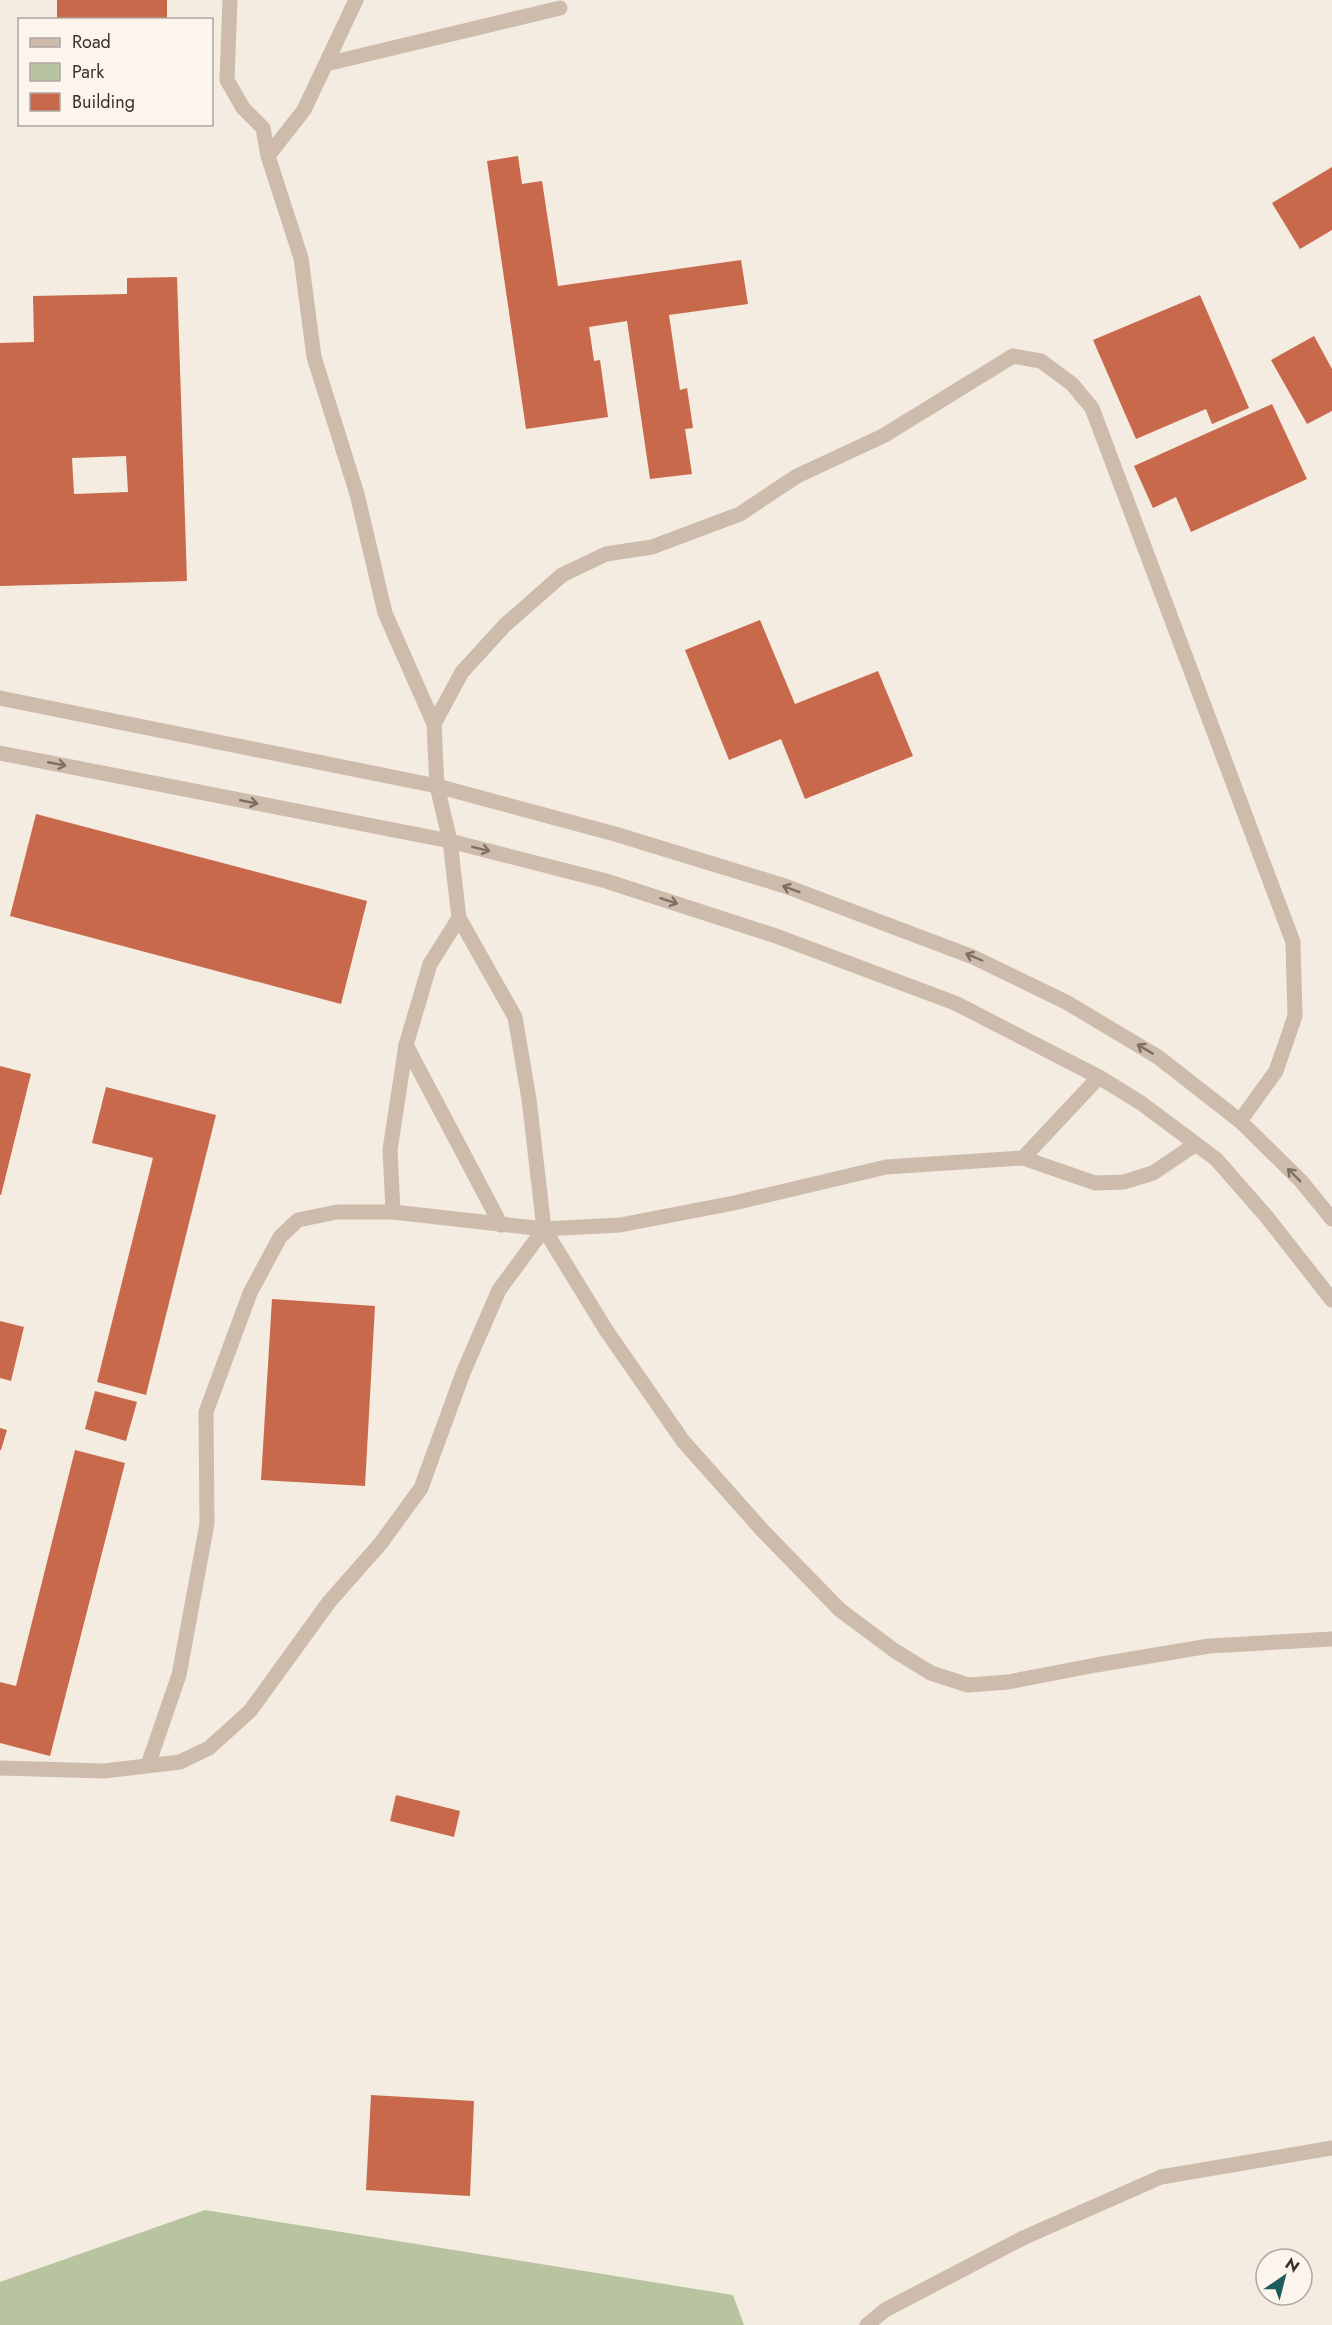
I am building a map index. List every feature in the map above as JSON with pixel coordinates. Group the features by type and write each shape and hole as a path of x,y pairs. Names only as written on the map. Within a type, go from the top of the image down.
{"street":[{"path":"230,0 227,80 243,108 263,128 268,156 301,258 314,357 357,494 385,613 434,724 437,786 450,841 459,918 515,1017 529,1099 544,1229 606,1330 683,1441 763,1531 840,1610 895,1651 931,1673 968,1686 998,1683 1209,1646 1332,1639"},
{"path":"268,156 304,110 356,0"},
{"path":"326,63 560,8"},
{"path":"434,724 462,672 505,625 562,575 606,554 652,547 740,514 797,476 882,436 1013,356 1041,361 1072,384 1092,408 1293,942 1294,1016 1276,1071 1240,1121"},
{"path":"0,698 437,786 615,834 785,886 973,957 1066,1002 1158,1057 1240,1121 1300,1181 1332,1219"},
{"path":"0,753 450,841 606,880 786,940 955,1003 1099,1077 1141,1103 1216,1159 1266,1216 1332,1300"},
{"path":"393,1212 390,1150 406,1045 430,964 459,918"},
{"path":"406,1045 501,1225"},
{"path":"1023,1158 1099,1077"},
{"path":"148,1765 179,1675 207,1524 206,1412 250,1293 280,1237 298,1220 337,1212 393,1212 544,1229 620,1226 734,1203 886,1167 1023,1158 1095,1183 1124,1182 1153,1173 1196,1144"},
{"path":"0,1768 104,1772 180,1762 209,1748 250,1711 329,1602 381,1543 421,1488 463,1373 499,1290 544,1229"},
{"path":"867,2325 885,2310 1023,2238 1161,2177 1332,2148"}],"green space":[{"path":"205,2210 733,2295 744,2325 0,2325 0,2282"}],"building":[{"path":"57,0 167,0 167,18 57,18"},
{"path":"518,156 522,184 542,181 558,286 741,260 748,304 669,315 680,390 687,388 693,428 685,429 692,474 650,479 627,321 589,327 594,361 600,360 608,417 526,429 487,161"},
{"path":"1332,167 1332,230 1300,249 1272,203"},
{"path":"177,277 187,581 0,586 0,343 34,342 33,296 127,294 127,278","holes":["126,456 128,492 74,494 72,458"]},
{"path":"1200,295 1249,408 1212,424 1206,409 1136,439 1093,340"},
{"path":"1314,336 1332,369 1332,411 1307,424 1271,360"},
{"path":"1272,404 1307,479 1191,532 1176,497 1153,508 1134,466"},
{"path":"760,620 795,704 878,671 913,756 805,799 781,739 729,760 685,650"},
{"path":"36,814 367,901 341,1004 10,916"},
{"path":"0,1066 31,1074 1,1195 0,1195"},
{"path":"106,1087 216,1115 146,1395 97,1382 153,1158 92,1143"},
{"path":"272,1299 375,1306 365,1486 261,1480"},
{"path":"0,1321 24,1327 11,1381 0,1378"},
{"path":"95,1391 137,1402 126,1441 85,1429"},
{"path":"0,1428 7,1430 1,1450 0,1450"},
{"path":"75,1450 125,1463 50,1756 0,1743 0,1682 16,1686"},
{"path":"396,1795 460,1811 454,1837 390,1821"},
{"path":"371,2095 474,2101 470,2196 366,2190"}]}
